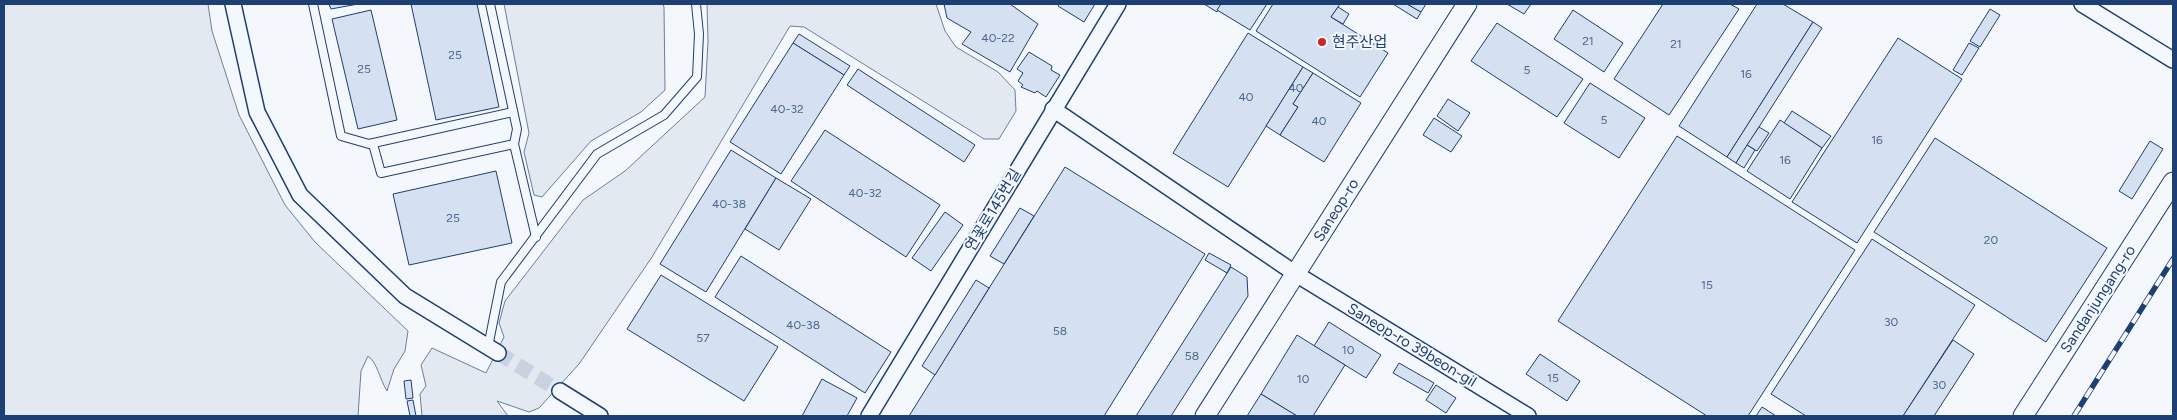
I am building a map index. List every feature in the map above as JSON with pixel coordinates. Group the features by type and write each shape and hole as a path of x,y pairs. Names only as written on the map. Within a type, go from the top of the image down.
{"street":[{"path":"233,4 257,112 300,195 405,296 493,350"},
{"name":"연꽃로145번길","path":"869,416 1118,4"},
{"name":"Saneop-ro","path":"1205,416 1467,4"},
{"path":"2082,4 2173,60"},
{"name":"Saneop-ro 39beon-gil","path":"1053,109 1296,274 1528,416"},
{"name":"Sandanjungang-ro","path":"2023,416 2173,182"},
{"path":"560,391 600,416"}],"lane":[{"path":"313,4 341,136 373,144 514,112"},
{"path":"490,4 517,129 514,144 536,237"},
{"path":"493,350 501,282 597,154 664,114 697,77 699,34 696,4"},
{"path":"373,144 381,172 514,144"}],"shaded area":[{"path":"4,4 208,4 212,31 239,115 285,205 315,242 408,331 405,351 394,369 387,391 374,362 368,356 361,371 358,416 4,416"},
{"path":"504,4 663,4 664,7 665,90 641,112 591,141 542,197 534,195 524,152 529,133"},
{"path":"707,4 936,4 945,31 956,47 998,72 1015,90 1016,111 999,139 984,139 804,27 790,26 652,257 579,364 539,408 529,412 497,401 508,416 422,416 420,394 426,386 421,365 432,348 486,373 504,337 499,323 505,301 583,200 625,171 705,97 708,41"}],"building":[{"path":"329,4 358,4 331,9"},
{"path":"411,4 477,4 499,107 436,120"},
{"path":"944,4 1010,4 1038,24 1010,72 962,44 971,32 947,18"},
{"path":"1059,4 1095,4 1084,22 1058,6"},
{"path":"1204,4 1221,4 1217,12"},
{"path":"1221,4 1267,4 1250,30 1217,10"},
{"name":"현주산업","path":"1273,4 1340,4 1331,17 1388,53 1360,97 1256,31"},
{"path":"1393,4 1407,4 1421,12 1417,19"},
{"name":"현주산업","path":"1407,4 1426,4 1421,12"},
{"path":"1507,4 1531,4 1524,14"},
{"path":"1663,4 1730,4 1739,9 1669,115 1614,79"},
{"path":"1757,4 1783,4 1813,22 1727,157 1679,126"},
{"path":"1338,7 1349,14 1343,24 1331,17"},
{"path":"1990,9 2000,15 1980,47 1970,41"},
{"path":"371,10 397,120 358,129 332,19"},
{"path":"1573,10 1623,43 1604,72 1554,39"},
{"path":"1813,22 1822,28 1736,163 1727,157"},
{"path":"1497,23 1583,79 1557,117 1471,61"},
{"path":"1248,33 1303,67 1228,187 1173,153"},
{"path":"799,34 850,66 844,75 793,43"},
{"path":"1898,38 1962,79 1857,243 1792,202"},
{"path":"793,43 844,75 781,174 730,142"},
{"path":"1969,43 1979,48 1962,75 1953,70"},
{"path":"1029,52 1052,66 1051,70 1060,75 1046,97 1037,91 1035,93 1021,87 1023,85 1018,81 1023,73 1017,69"},
{"path":"1303,67 1313,73 1293,104 1298,107 1280,135 1266,126"},
{"path":"858,69 975,145 964,162 847,85"},
{"path":"1313,73 1361,103 1324,162 1280,135 1298,107 1293,104"},
{"path":"1590,83 1645,118 1619,158 1564,123"},
{"path":"1448,99 1470,113 1458,131 1437,116"},
{"path":"1792,111 1831,136 1822,148 1784,123"},
{"path":"1434,118 1462,136 1451,152 1423,135"},
{"path":"1780,120 1822,148 1790,199 1747,171"},
{"path":"1759,127 1769,133 1757,151 1747,145"},
{"path":"825,130 940,205 906,257 791,181"},
{"path":"1677,136 1855,250 1748,416 1707,416 1558,321"},
{"path":"1935,138 2107,248 2046,342 1874,232"},
{"path":"2150,141 2163,149 2132,199 2119,191"},
{"path":"1747,145 1755,150 1744,168 1736,163"},
{"path":"731,150 776,178 706,292 660,264"},
{"path":"1065,167 1205,254 1104,416 909,416"},
{"path":"496,171 512,243 409,265 393,194"},
{"path":"776,178 811,199 779,250 745,229"},
{"path":"1020,208 1034,216 1004,264 990,256"},
{"path":"945,212 963,225 931,271 912,258"},
{"path":"1872,239 1975,305 1903,416 1806,416 1771,394"},
{"path":"1209,253 1231,265 1227,273 1205,260"},
{"path":"741,256 891,352 865,393 715,297"},
{"path":"1231,267 1247,277 1248,296 1171,416 1136,416"},
{"path":"661,275 778,347 744,401 627,329"},
{"path":"976,280 989,288 935,375 922,366"},
{"path":"1329,322 1381,355 1366,378 1314,346"},
{"path":"1297,335 1345,365 1313,416 1297,416 1261,394"},
{"path":"1953,340 1974,354 1934,416 1903,416"},
{"path":"1540,354 1580,381 1567,401 1526,374"},
{"path":"1399,363 1434,383 1428,393 1393,373"},
{"path":"822,379 857,398 847,416 802,416"},
{"path":"411,380 413,398 406,399 404,381"},
{"path":"1436,385 1456,398 1446,413 1426,400"},
{"path":"1261,394 1297,416 1247,416"},
{"path":"413,400 416,416 410,416 407,401"},
{"path":"1762,407 1776,416 1756,416"}],"tunnel":[{"path":"498,353 560,391"}],"railway":[{"path":"2074,416 2173,259"}],"place":[{"name":"현주산업","path":"1322,42"}]}
